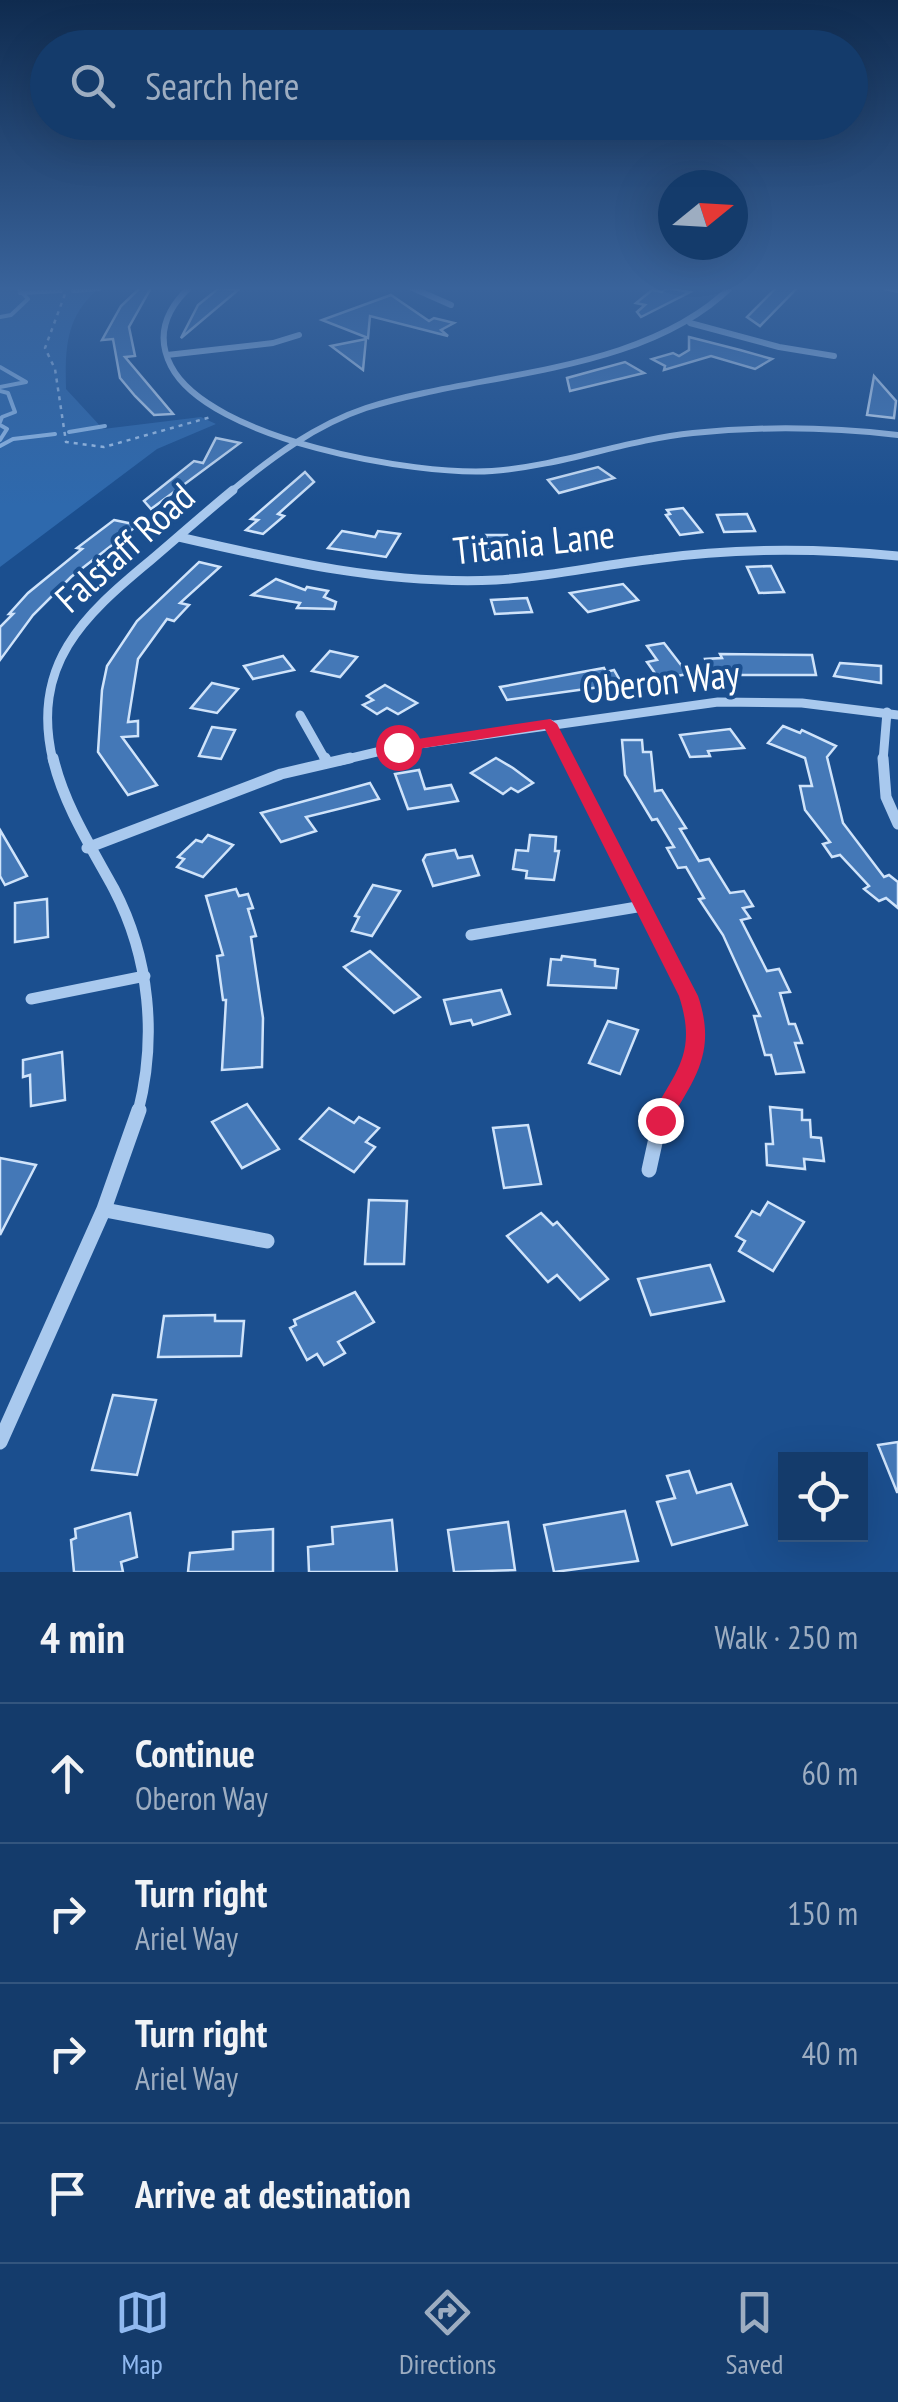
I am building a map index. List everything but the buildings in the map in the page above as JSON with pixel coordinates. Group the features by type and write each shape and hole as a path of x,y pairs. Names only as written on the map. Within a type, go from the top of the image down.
{"street":[{"path":"170,359 188,390 221,413 391,466 467,472 545,464 635,441 690,433 796,429 898,434"},
{"name":"Falstaff Road","path":"0,1442 27,1373 125,1166 140,1118 148,1069 150,1025 145,976 123,905 53,791 44,764 40,725 47,686 78,627 97,606 298,440 339,419 388,402 568,359"},
{"name":"Titania Lane","path":"178,537 309,567 416,580 532,578 722,552 807,550 898,556"},
{"name":"Oberon Way","path":"88,848 238,789 327,762 550,724 718,702 802,703 892,713"},
{"path":"892,713 880,776 898,824"},
{"path":"300,714 327,762"},
{"path":"550,724 689,996 698,1042 685,1082 660,1120 648,1170"},
{"path":"471,935 643,906"},
{"path":"30,999 145,976"},
{"path":"105,1210 267,1241"}],"path":[{"path":"54,359 60,429 66,442 104,446 221,413"}],"shaded area":[{"path":"0,359 66,359 66,389 103,429 201,417 216,424 157,449 0,567"}],"waterway":[{"path":"0,367 26,382 0,387"},
{"path":"0,391 8,393 15,412 2,417 0,422"},
{"path":"0,425 7,429 0,440"},
{"path":"69,432 105,426"},
{"path":"0,446 13,439 55,434"}],"route":[{"path":"398,747 550,724 689,996 696,1020 698,1042 694,1063 660,1120"}]}
